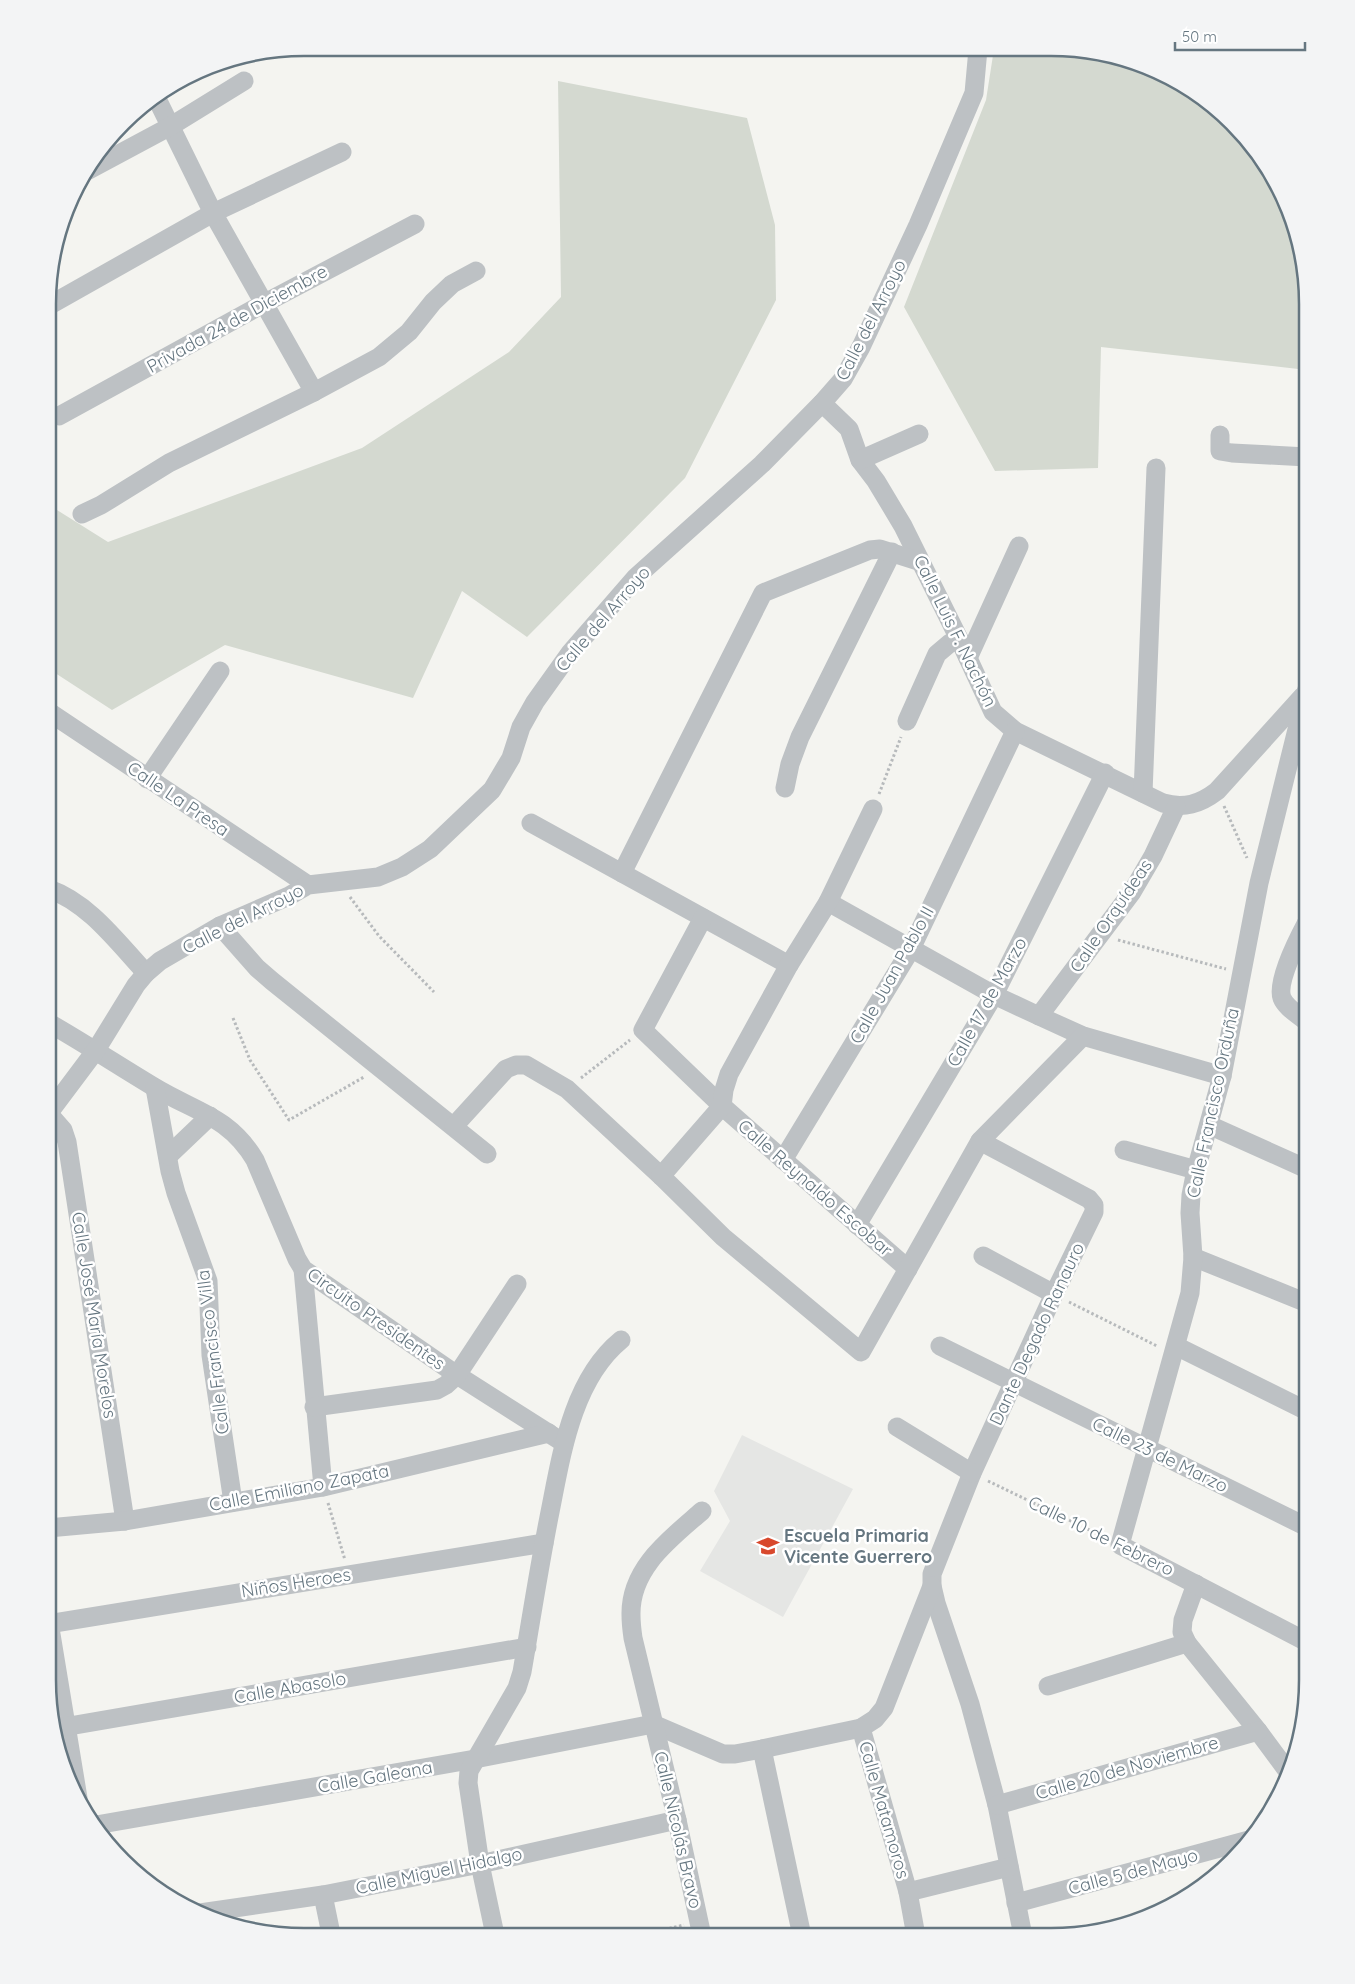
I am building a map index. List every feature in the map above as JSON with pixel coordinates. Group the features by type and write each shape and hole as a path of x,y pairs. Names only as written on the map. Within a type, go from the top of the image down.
{"street":[{"name":"Calle del Arroyo","path":"56,1104 96,1050 136,985 146,972 160,961 220,926 289,896 308,885 378,877 402,867 430,849 492,790 511,758 521,727 535,702 570,653 636,577 762,464 843,379 861,347 918,225 974,93 977,56"},
{"path":"101,163 171,126 244,81"},
{"path":"159,103 213,213 314,392"},
{"path":"56,301 213,213 342,152"},
{"name":"Privada 24 de Diciembre","path":"59,416 263,304 415,224"},
{"path":"82,514 101,506 169,463 314,392 379,357 409,332 433,302 452,284 476,271"},
{"name":"Calle Luis F. Nachón","path":"822,403 849,429 860,460 899,519 993,712 1015,730 1163,803 1176,807"},
{"path":"860,460 919,434"},
{"path":"1220,435 1220,451 1232,454 1299,457"},
{"path":"1143,793 1156,468"},
{"path":"968,658 1019,546"},
{"path":"622,873 763,593 870,550 880,549 921,562"},
{"path":"785,788 790,764 800,737 892,552"},
{"path":"907,722 937,654 950,643 960,641"},
{"path":"147,779 220,671"},
{"path":"1176,807 1194,804 1207,799 1217,791 1299,699"},
{"name":"Calle La Presa","path":"56,717 308,885"},
{"name":"Calle Francisco Orduña","path":"1120,1545 1190,1293 1193,1257 1190,1213 1191,1195 1222,1076 1258,883 1299,719"},
{"name":"Calle Juan Pablo II","path":"784,1160 911,949 1015,730"},
{"name":"Calle 17 de Marzo","path":"857,1225 994,995 1105,773"},
{"name":"Calle Orquídeas","path":"1039,1016 1101,936 1132,892 1153,856 1176,807"},
{"path":"661,1176 722,1106 729,1074 789,965 828,902 873,809"},
{"path":"531,823 789,965"},
{"path":"56,892 74,901 89,913 146,972"},
{"path":"828,902 994,995 1083,1036 1222,1076"},
{"path":"643,1030 703,918"},
{"path":"220,926 257,968 272,981 487,1154"},
{"path":"1299,940 1288,964 1281,987 1282,997 1288,1006 1299,1015"},
{"name":"Circuito Presidentes","path":"56,1028 96,1050 155,1088 224,1124 246,1145 255,1160 303,1269 457,1375 556,1438"},
{"name":"Calle Reynaldo Escobar","path":"643,1030 722,1106 908,1269"},
{"path":"454,1126 506,1069 516,1065 526,1065 567,1089 661,1176 723,1237 861,1352 980,1141 1083,1036"},
{"name":"Calle Francisco Villa","path":"155,1088 176,1193 208,1281 211,1355 233,1502"},
{"path":"168,1156 210,1116"},
{"name":"Calle José María Morelos","path":"56,1122 63,1130 67,1142 125,1521"},
{"path":"1209,1125 1299,1165"},
{"name":"Dante Degado Ranauro","path":"932,1586 936,1561 972,1473 1054,1294 1094,1212 1094,1205 1090,1199 980,1141"},
{"path":"1124,1150 1196,1170"},
{"path":"983,1256 1054,1294"},
{"path":"1193,1257 1299,1300"},
{"path":"303,1269 314,1407 323,1486"},
{"path":"314,1407 437,1390 446,1385 457,1375 517,1284"},
{"path":"494,1928 480,1864 468,1783 469,1771 517,1688 527,1647 544,1543 556,1438 602,1359 621,1340"},
{"path":"940,1346 1013,1383"},
{"path":"1175,1350 1299,1408"},
{"name":"Calle 23 de Marzo","path":"1013,1383 1299,1523"},
{"path":"897,1428 972,1473"},
{"name":"Calle Emiliano Zapata","path":"56,1527 125,1521 323,1486 556,1438"},
{"name":"Calle Nicolás Bravo","path":"700,1928 677,1820 633,1638 630,1614 634,1591 643,1569 655,1553 702,1511"},
{"name":"Niños Heroes","path":"56,1620 544,1543"},
{"name":"Calle 10 de Febrero","path":"1120,1545 1299,1638"},
{"path":"1196,1584 1183,1620 1182,1632 1187,1643 1258,1731 1283,1766"},
{"path":"653,1724 724,1754 762,1749 861,1728 875,1719 884,1708 932,1586"},
{"path":"932,1586 970,1704 997,1805 1021,1928"},
{"path":"1048,1686 1187,1643"},
{"name":"Calle Abasolo","path":"61,1728 527,1647"},
{"name":"Calle Galeana","path":"103,1824 475,1759 653,1724"},
{"name":"Calle Matamoros","path":"861,1728 908,1892 915,1928"},
{"name":"Calle 20 de Noviembre","path":"997,1805 1258,1731"},
{"path":"762,1749 800,1928"},
{"name":"Calle Miguel Hidalgo","path":"215,1911 324,1895 480,1864 677,1820"},
{"name":"Calle 5 de Mayo","path":"1016,1903 1237,1843"},
{"name":"Calle Matamoros","path":"908,1892 1009,1867"},
{"path":"324,1895 330,1928"}],"path":[{"path":"873,809 907,722"},
{"path":"1217,791 1258,883"},
{"path":"339,882 379,936 434,992"},
{"path":"1101,936 1241,972"},
{"path":"233,1018 250,1060 289,1120 380,1068"},
{"path":"567,1089 643,1030"},
{"path":"1054,1294 1175,1350"},
{"name":"Calle 10 de Febrero","path":"972,1473 1120,1545"},
{"path":"323,1486 350,1574"}],"shaded area":[{"path":"993,56 1083,58 1130,69 1145,75 1188,98 1214,118 1237,141 1257,167 1273,195 1286,225 1297,272 1299,369 1101,347 1098,468 995,471 904,307 986,100"},
{"path":"558,81 747,118 775,225 776,300 685,478 527,637 462,591 413,698 225,645 112,710 56,674 56,509 108,542 362,448 509,352 561,297"},
{"name":"Escuela Primaria Vicente Guerrero","path":"742,1435 853,1489 783,1617 700,1571 730,1521 714,1491"}],"place":[{"name":"Escuela Primaria Vicente Guerrero","path":"768,1546"}]}
